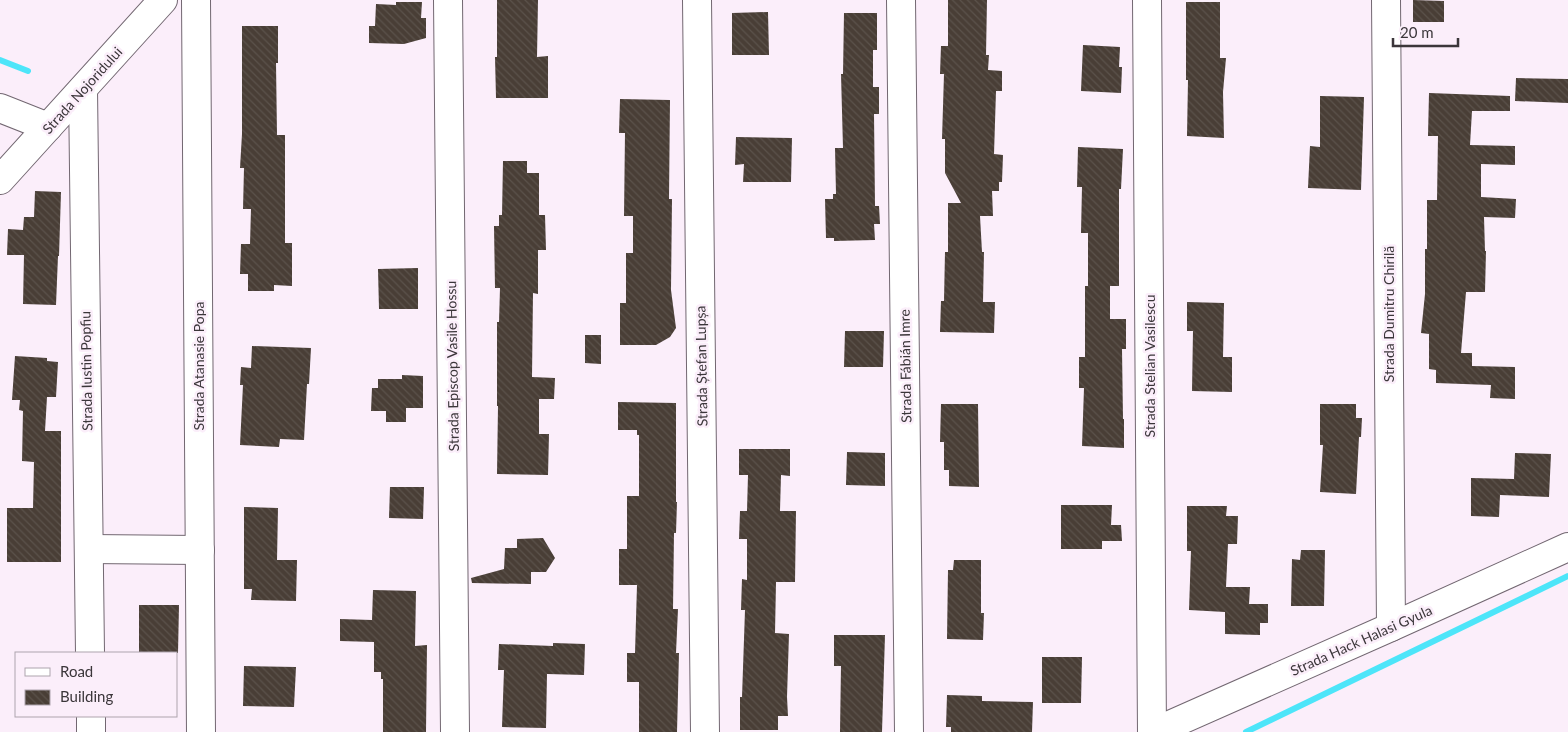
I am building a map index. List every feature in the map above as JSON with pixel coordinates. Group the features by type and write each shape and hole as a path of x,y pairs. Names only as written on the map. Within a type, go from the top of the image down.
{"street":[{"name":"Strada Nojoridului","path":"0,180 163,0"},
{"name":"Strada Atanasie Popa","path":"196,0 201,732"},
{"name":"Strada Episcop Vasile Hossu","path":"448,0 455,732"},
{"name":"Strada Ștefan Lupșa","path":"697,0 704,732"},
{"name":"Strada Fábián Imre","path":"901,0 909,732"},
{"name":"Strada Stelian Vasilescu","path":"1146,0 1153,732"},
{"name":"Strada Dumitru Chirilă","path":"1386,0 1391,627"},
{"name":"Strada Iustin Popfiu","path":"83,89 90,652"},
{"path":"0,108 48,127"},
{"name":"Strada Hack Halasi Gyula","path":"1153,732 1568,547"},
{"path":"89,549 200,550"},
{"path":"91,717 91,732"}],"building":[{"path":"497,0 538,0 537,57 548,56 548,98 496,98"},
{"path":"948,0 987,0 986,55 989,55 988,70 1002,71 1002,91 996,91 994,154 1003,155 1002,182 999,182 999,191 992,191 993,216 980,216 982,252 984,252 983,302 995,302 994,333 940,332 941,301 944,301 945,252 948,252 948,203 961,203 945,173 945,139 942,139 944,74 940,74 941,46 948,46"},
{"path":"1413,0 1444,1 1444,22 1413,22"},
{"path":"396,2 422,2 421,18 426,18 426,38 404,44 369,43 369,26 375,26 376,4 396,5"},
{"path":"1186,2 1220,2 1220,58 1226,58 1223,92 1224,138 1187,136"},
{"path":"768,12 769,55 732,55 732,13"},
{"path":"844,13 877,13 877,50 873,50 873,87 879,87 879,114 874,114 875,206 879,206 880,224 874,224 875,240 834,241 834,238 826,238 825,199 833,199 833,194 836,194 835,148 843,148 841,74 843,74"},
{"path":"242,26 278,26 278,63 276,63 277,135 285,135 285,243 292,243 292,286 274,285 274,291 248,291 248,274 240,274 241,244 250,244 251,209 243,209 244,168 240,168 242,134"},
{"path":"1083,45 1120,47 1119,67 1122,67 1121,93 1081,91"},
{"path":"1516,78 1568,79 1568,103 1515,101"},
{"path":"1429,93 1510,96 1510,111 1472,111 1470,145 1515,146 1515,165 1481,164 1481,197 1516,199 1515,218 1484,217 1486,251 1485,292 1466,292 1461,353 1472,353 1472,366 1515,367 1515,399 1490,398 1491,385 1436,383 1436,370 1429,369 1429,334 1421,333 1425,294 1427,200 1437,200 1438,136 1428,136"},
{"path":"1320,96 1364,97 1361,190 1308,188 1310,146 1320,147"},
{"path":"620,99 670,100 669,199 672,199 671,290 676,328 670,337 656,345 620,345 620,303 626,303 626,253 633,253 633,216 624,216 625,133 619,133"},
{"path":"736,137 792,138 791,182 743,182 744,164 735,165"},
{"path":"1078,147 1123,149 1121,189 1119,189 1119,286 1110,286 1110,319 1126,319 1126,349 1122,349 1124,448 1082,446 1084,388 1079,388 1079,357 1085,357 1085,286 1088,286 1088,233 1081,233 1082,187 1077,187"},
{"path":"503,161 527,161 527,173 539,173 539,215 545,215 546,250 538,250 538,294 533,293 532,377 555,378 554,399 539,399 539,434 549,434 548,475 497,474 497,322 499,322 500,288 495,288 494,226 499,226 499,215 502,215"},
{"path":"35,191 61,192 56,305 23,304 24,255 7,255 8,229 23,230 24,217 34,217"},
{"path":"418,268 418,309 379,309 378,269"},
{"path":"1187,302 1224,303 1223,357 1232,357 1232,392 1192,391 1193,331 1187,331"},
{"path":"845,331 884,331 883,367 844,367"},
{"path":"585,335 601,335 601,364 585,363"},
{"path":"252,346 311,348 304,440 280,439 279,447 240,445 243,385 240,385 241,367 251,368"},
{"path":"15,356 47,358 47,361 58,362 56,397 47,397 45,431 61,431 61,562 7,562 7,508 33,508 34,462 22,461 23,411 19,410 20,400 12,400"},
{"path":"402,375 423,376 423,408 406,408 406,422 386,422 386,411 371,411 372,388 378,388 378,379 402,379"},
{"path":"618,402 676,403 677,502 676,533 674,533 673,609 678,609 676,653 679,653 677,732 639,732 639,682 627,682 627,653 635,653 637,585 619,585 619,549 627,549 627,496 639,496 639,435 637,435 637,430 618,430"},
{"path":"941,404 978,404 979,487 949,486 949,470 944,470 944,442 940,442"},
{"path":"1320,404 1356,404 1356,418 1362,418 1356,494 1320,492 1323,445 1320,445"},
{"path":"739,449 790,449 790,476 781,475 780,511 796,511 795,582 776,582 775,633 789,634 788,716 778,716 778,730 740,730 745,610 741,610 742,579 747,580 747,539 739,539 740,511 747,511 748,475 739,475"},
{"path":"847,452 885,453 885,486 846,485"},
{"path":"1515,453 1551,454 1549,497 1500,495 1499,517 1471,516 1471,478 1514,479"},
{"path":"390,487 424,487 423,519 389,518"},
{"path":"1061,505 1112,505 1111,525 1121,525 1122,541 1102,541 1102,549 1061,549"},
{"path":"1187,506 1227,506 1226,516 1238,516 1237,544 1228,544 1226,587 1250,587 1249,604 1268,604 1268,623 1260,623 1260,635 1225,634 1225,612 1189,610 1191,551 1187,551"},
{"path":"244,507 278,508 277,560 297,560 296,601 251,600 252,589 244,589"},
{"path":"543,538 555,558 546,572 531,572 531,584 472,583 471,578 504,569 505,548 517,548 517,539"},
{"path":"1301,550 1325,550 1324,606 1291,606 1292,559 1300,560"},
{"path":"954,560 981,560 981,613 984,613 983,640 947,639 948,570 953,570"},
{"path":"373,590 416,591 415,646 427,645 426,732 383,732 383,679 381,679 381,672 374,672 374,642 340,641 340,619 372,620"},
{"path":"139,605 179,605 178,653 139,652"},
{"path":"834,635 885,635 882,732 840,732 841,666 834,666"},
{"path":"553,643 585,644 584,675 547,674 546,728 502,727 504,670 498,670 499,644 553,646"},
{"path":"1042,657 1082,657 1081,703 1042,703"},
{"path":"244,666 296,667 294,707 243,706"},
{"path":"947,695 982,696 982,701 1033,702 1032,732 951,732 951,727 946,727"}],"waterway":[{"path":"0,60 28,71"},
{"path":"1246,732 1568,576"}]}
